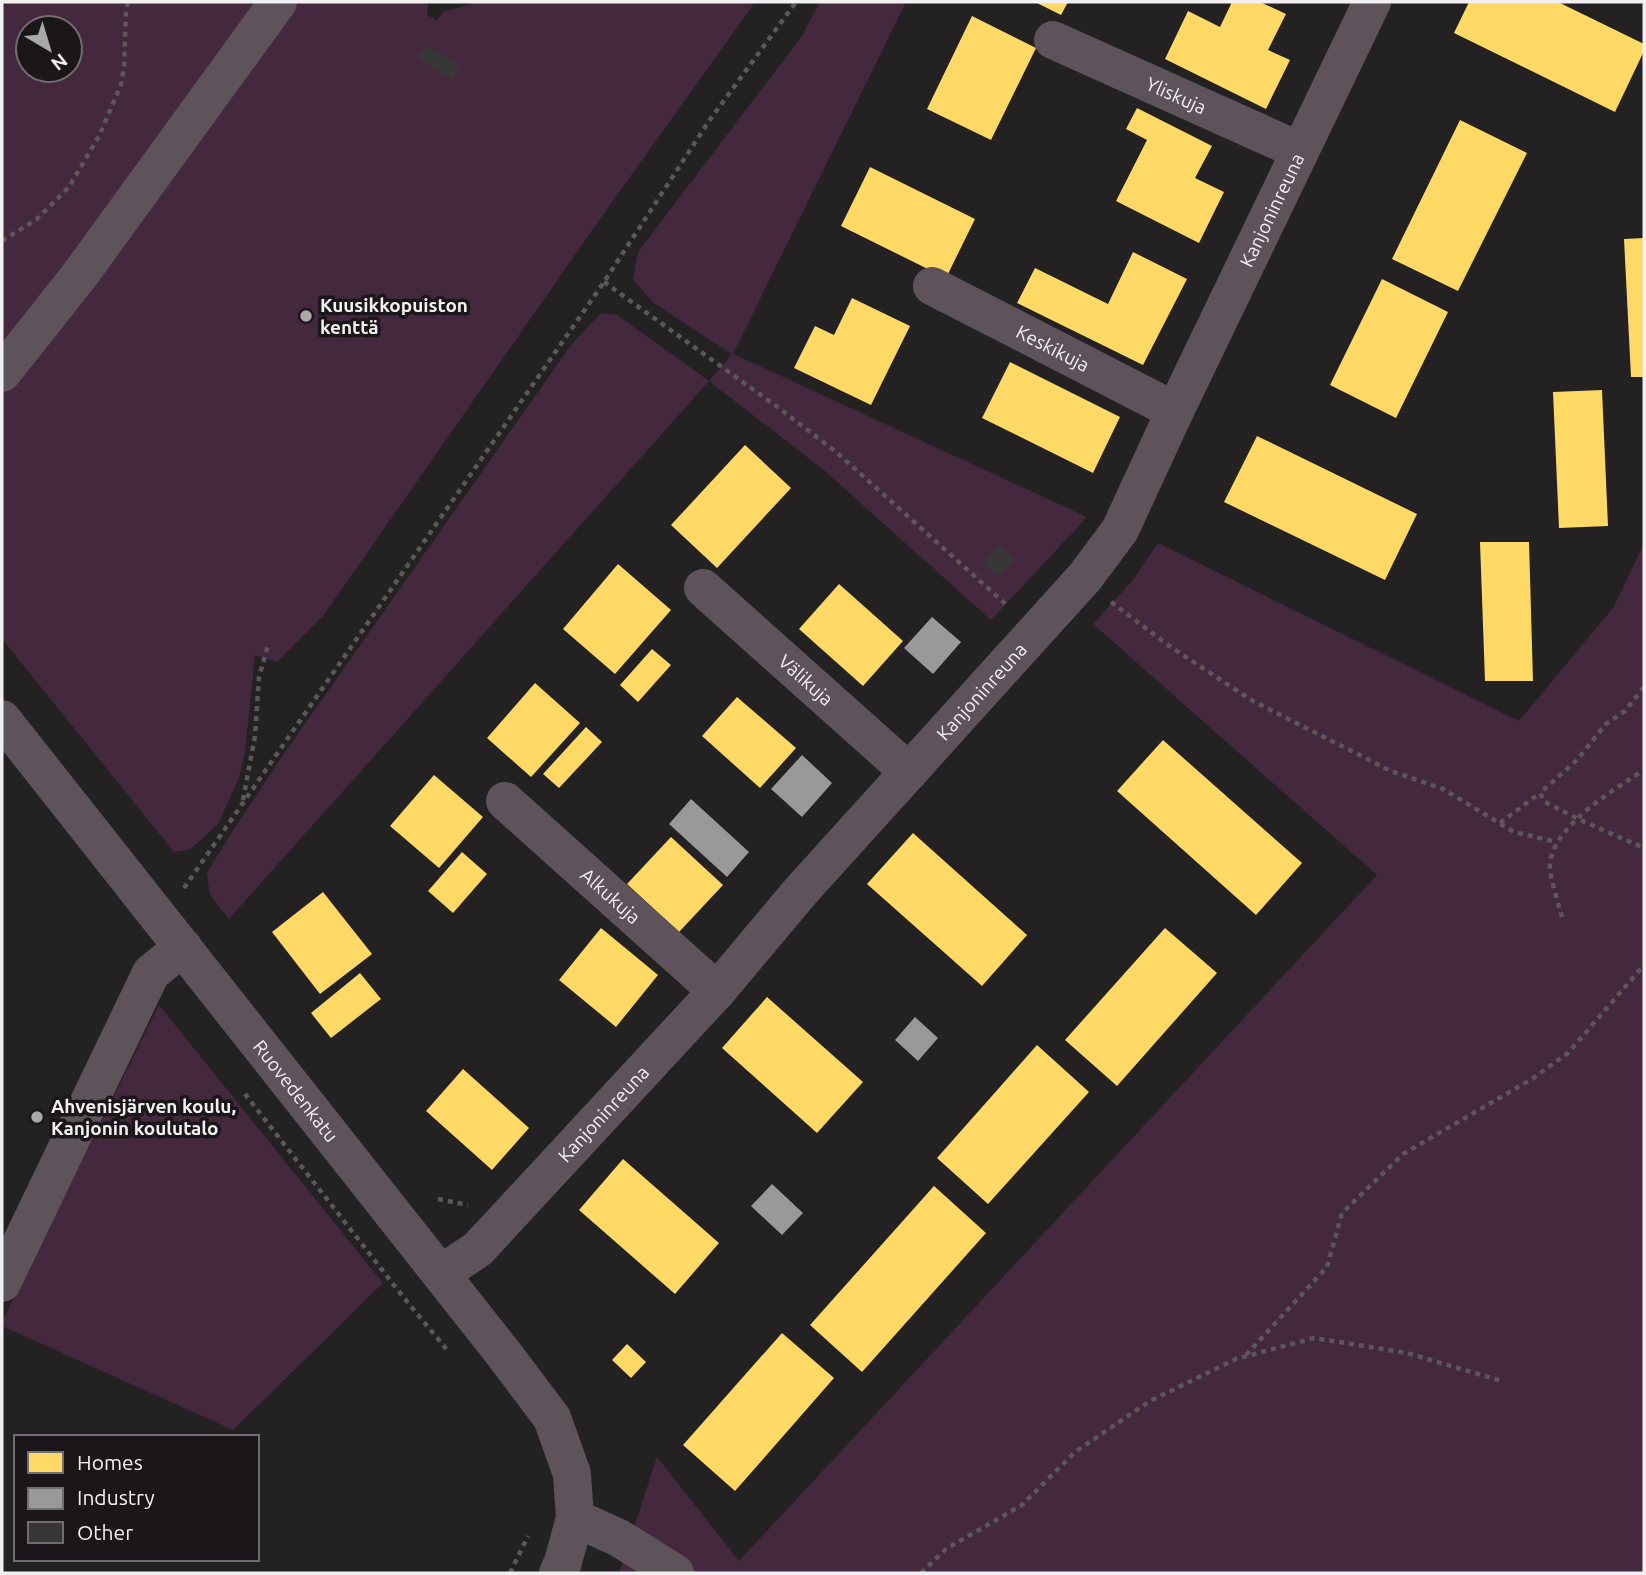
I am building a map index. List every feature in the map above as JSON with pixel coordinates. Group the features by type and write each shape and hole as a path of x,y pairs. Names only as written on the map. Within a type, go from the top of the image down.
{"street":[{"path":"2,373 79,276 278,2"},
{"name":"Kanjoninreuna","path":"440,1274 478,1249 717,991 800,892 1085,577 1120,530 1372,2"},
{"name":"Yliskuja","path":"1053,40 1300,151"},
{"name":"Keskikuja","path":"932,286 1175,411"},
{"name":"Välikuja","path":"703,588 909,772"},
{"name":"Ruovedenkatu","path":"2,719 552,1418 572,1474 575,1518 558,1573"},
{"name":"Alkukuja","path":"505,801 717,991"},
{"path":"2,1283 172,933"},
{"path":"575,1518 619,1538 676,1573"}],"path":[{"path":"2,241 37,219 69,187 99,136 121,85 128,2"},
{"path":"172,933 242,804 604,282 709,121 796,2"},
{"path":"604,282 835,451 1014,612 1032,634"},
{"path":"1085,577 1108,599 1168,645 1251,700 1391,771 1443,789 1514,832 1557,842"},
{"path":"242,804 255,736 259,677 268,645"},
{"path":"1500,823 1577,761 1606,724 1625,711 1644,687"},
{"path":"1562,917 1550,867 1557,842 1589,807 1644,770"},
{"path":"1540,793 1545,802 1644,848"},
{"path":"1245,1356 1327,1267 1342,1213 1403,1154 1532,1079 1568,1053 1644,965"},
{"path":"244,1092 404,1298 457,1361"},
{"path":"438,1199 470,1205"},
{"path":"921,1573 946,1549 1023,1505 1075,1452 1150,1401 1245,1356 1314,1338 1407,1353 1502,1381"},
{"path":"510,1573 531,1530"}],"shaded area":[{"path":"3,2 257,2 2,359"},
{"name":"Kuusikkopuiston kenttä","path":"293,2 428,2 427,15 437,21 443,12 478,2 755,2 323,616 277,662 255,655 245,752 239,778 218,824 191,849 174,852 2,639 2,391"},
{"path":"820,2 906,2 733,354 1087,517 991,620 825,471 709,381 732,354 655,304 633,280 638,252 802,36"},
{"path":"601,313 617,315 709,381 229,919 210,895 207,873 281,758 571,345"},
{"path":"1158,543 1519,721 1613,608 1644,544 1644,1573 619,1573 657,1457 739,1561 1377,875 1093,624 1132,581"},
{"path":"159,1005 383,1283 233,1430 2,1326"}],"building: Homes":[{"path":"1035,2 1068,2 1061,15"},
{"path":"1232,2 1260,2 1286,14 1268,50 1290,60 1266,109 1165,59 1188,11 1220,27"},
{"path":"1469,2 1558,2 1644,44 1644,51 1615,112 1454,33"},
{"path":"972,16 1036,48 991,140 927,109"},
{"path":"1137,108 1212,146 1195,178 1224,192 1199,243 1116,201 1147,140 1126,129"},
{"path":"1460,120 1527,153 1458,291 1392,259"},
{"path":"870,167 975,219 946,278 841,226"},
{"path":"1644,238 1644,377 1631,377 1624,239"},
{"path":"1133,252 1187,279 1143,365 1017,303 1035,268 1108,304"},
{"path":"1382,279 1448,312 1396,418 1330,385"},
{"path":"852,298 910,326 871,405 794,368 815,326 834,335"},
{"path":"1010,362 1120,417 1093,473 982,418"},
{"path":"1602,390 1608,526 1559,528 1553,392"},
{"path":"1257,436 1417,514 1385,580 1224,502"},
{"path":"745,445 791,488 717,568 671,525"},
{"path":"1480,542 1529,542 1533,681 1485,681"},
{"path":"618,564 671,610 615,674 563,629"},
{"path":"839,584 903,641 863,686 799,629"},
{"path":"652,649 671,665 638,702 620,685"},
{"path":"535,683 580,723 531,777 487,738"},
{"path":"737,697 796,748 760,788 702,736"},
{"path":"586,727 602,742 559,788 543,774"},
{"path":"1163,740 1302,863 1256,915 1117,791"},
{"path":"434,775 483,817 439,868 390,826"},
{"path":"913,833 1027,935 982,986 867,884"},
{"path":"671,837 723,885 679,932 627,884"},
{"path":"462,852 487,874 453,913 428,891"},
{"path":"323,892 372,954 320,994 272,932"},
{"path":"601,928 658,975 616,1027 559,980"},
{"path":"1165,928 1217,973 1117,1086 1065,1040"},
{"path":"360,973 381,999 331,1038 311,1013"},
{"path":"767,997 863,1082 817,1133 722,1048"},
{"path":"1037,1045 1089,1092 988,1204 937,1158"},
{"path":"463,1069 529,1128 492,1170 426,1111"},
{"path":"623,1159 719,1243 675,1294 579,1210"},
{"path":"934,1186 986,1233 862,1372 810,1325"},
{"path":"782,1333 834,1378 735,1491 683,1445"},
{"path":"627,1344 646,1362 631,1378 612,1360"}],"building: Industry":[{"path":"932,617 961,642 933,674 904,648"},
{"path":"802,755 832,783 802,817 771,789"},
{"path":"691,799 749,852 727,877 669,824"},
{"path":"915,1017 938,1038 918,1061 895,1040"},
{"path":"772,1184 803,1213 782,1235 751,1206"}],"building: Other":[{"path":"426,45 460,67 452,80 417,58"},
{"path":"1000,546 1013,560 997,576 983,563"}],"place":[{"name":"Kuusikkopuiston kenttä","path":"306,316"},
{"name":"Ahvenisjärven koulu, Kanjonin koulutalo","path":"37,1117"}]}
